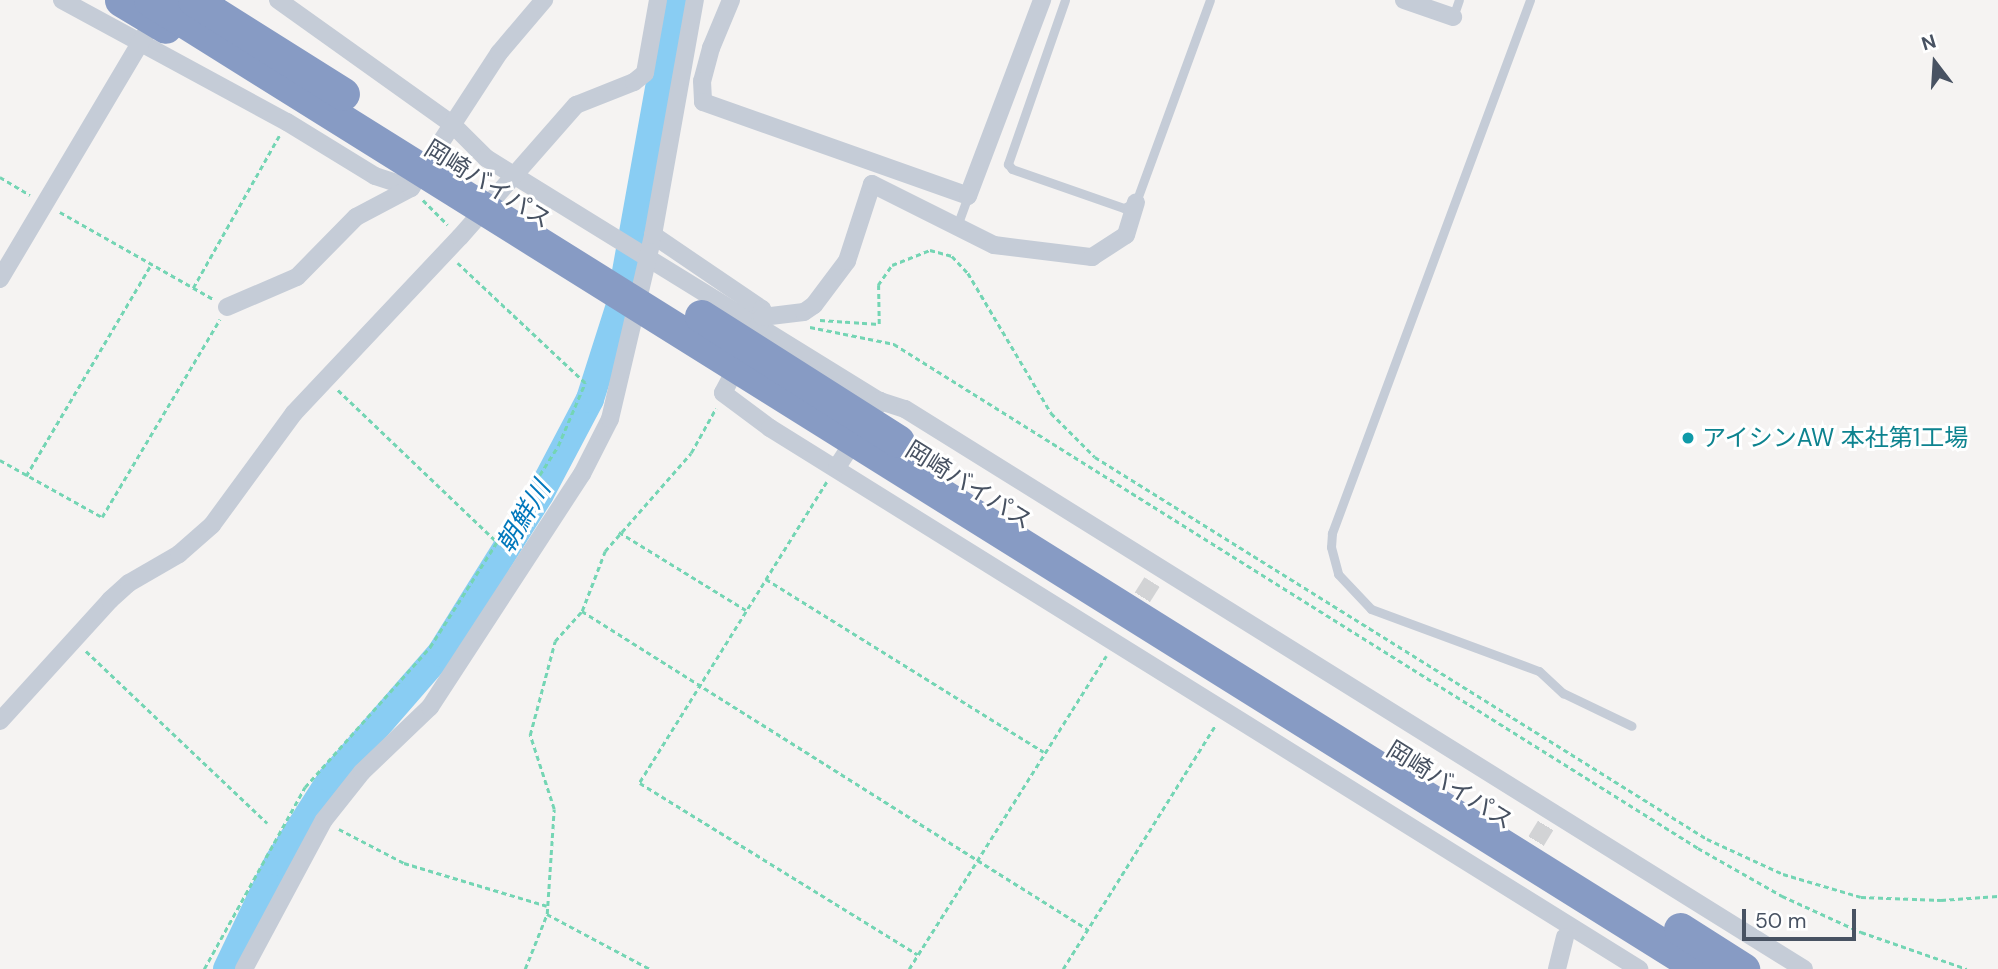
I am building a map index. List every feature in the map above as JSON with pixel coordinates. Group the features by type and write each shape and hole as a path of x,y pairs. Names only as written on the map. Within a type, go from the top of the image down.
{"highway":[{"path":"121,0 270,75"},
{"path":"150,0 270,75"},
{"name":"岡崎バイパス","path":"194,0 370,110 805,394"},
{"path":"218,0 370,110"},
{"name":"岡崎バイパス","path":"270,75 805,394 863,418 1702,957"},
{"name":"岡崎バイパス","path":"863,418 1621,920 1702,957 1743,969"},
{"path":"1621,920 1680,969"},
{"path":"1702,957 1759,969"}],"street":[{"path":"62,0 287,122 375,176 411,188"},
{"path":"0,279 166,0"},
{"path":"278,0 453,125 486,158 863,418 905,410 1156,574 1550,819 1804,969"},
{"path":"227,307 297,277 356,217 411,188 499,53 544,0"},
{"path":"0,721 129,583 179,554 212,524 295,413 460,237 576,105 634,82 645,73 658,0"},
{"path":"244,969 324,820 362,772 430,707 582,474 610,419 653,235 695,0"},
{"path":"731,0 711,48 702,81 703,102 968,196 1042,0"},
{"path":"1404,0 1456,8"},
{"path":"762,317 804,312 814,305 846,261 872,184 995,245 1092,257 1126,235 1136,202"},
{"path":"653,235 758,303 762,317 723,393 1225,710 1513,878 1623,962 1639,969"},
{"path":"837,467 863,418"},
{"path":"1115,641 1127,622"},
{"path":"1556,969 1565,937"}],"lane":[{"path":"1065,0 1008,164 1012,169 1124,208 1136,202 1210,0"},
{"path":"1530,0 1332,533 1331,547 1338,573 1371,609 1539,671 1563,693 1632,726"},
{"path":"957,226 968,196"}],"path":[{"path":"192,288 287,122"},
{"path":"0,177 227,307 102,517 0,460"},
{"path":"411,188 460,237"},
{"path":"814,320 879,324 878,285 892,265 930,250 952,256 968,273 1051,413 1095,457 1707,839 1772,870 1861,897 1941,900 1998,896"},
{"path":"204,969 305,787 325,761 406,678 558,446 585,383 446,252"},
{"path":"26,476 152,264"},
{"path":"802,325 894,344 1698,848 1782,897 1861,932 1967,969"},
{"path":"326,379 497,542"},
{"path":"524,969 547,914 554,809 530,735 555,641 582,611 593,576 618,532 691,453 723,393"},
{"path":"837,467 640,783 916,954"},
{"path":"618,532 746,610"},
{"path":"766,579 1044,752"},
{"path":"582,611 1087,929"},
{"path":"74,639 267,823"},
{"path":"909,969 1115,641"},
{"path":"1063,969 1225,710"},
{"path":"324,820 404,863 547,906"},
{"path":"547,914 650,969"}],"waterway":[{"name":"朝鮮川","path":"227,969 278,862 331,779 441,653 540,494 590,399 620,305 675,0"}],"tunnel":[{"path":"1128,620 1152,582"},
{"path":"1522,864 1546,825"}],"place":[{"name":"アイシンAW 本社第1工場","path":"1688,438"}]}
